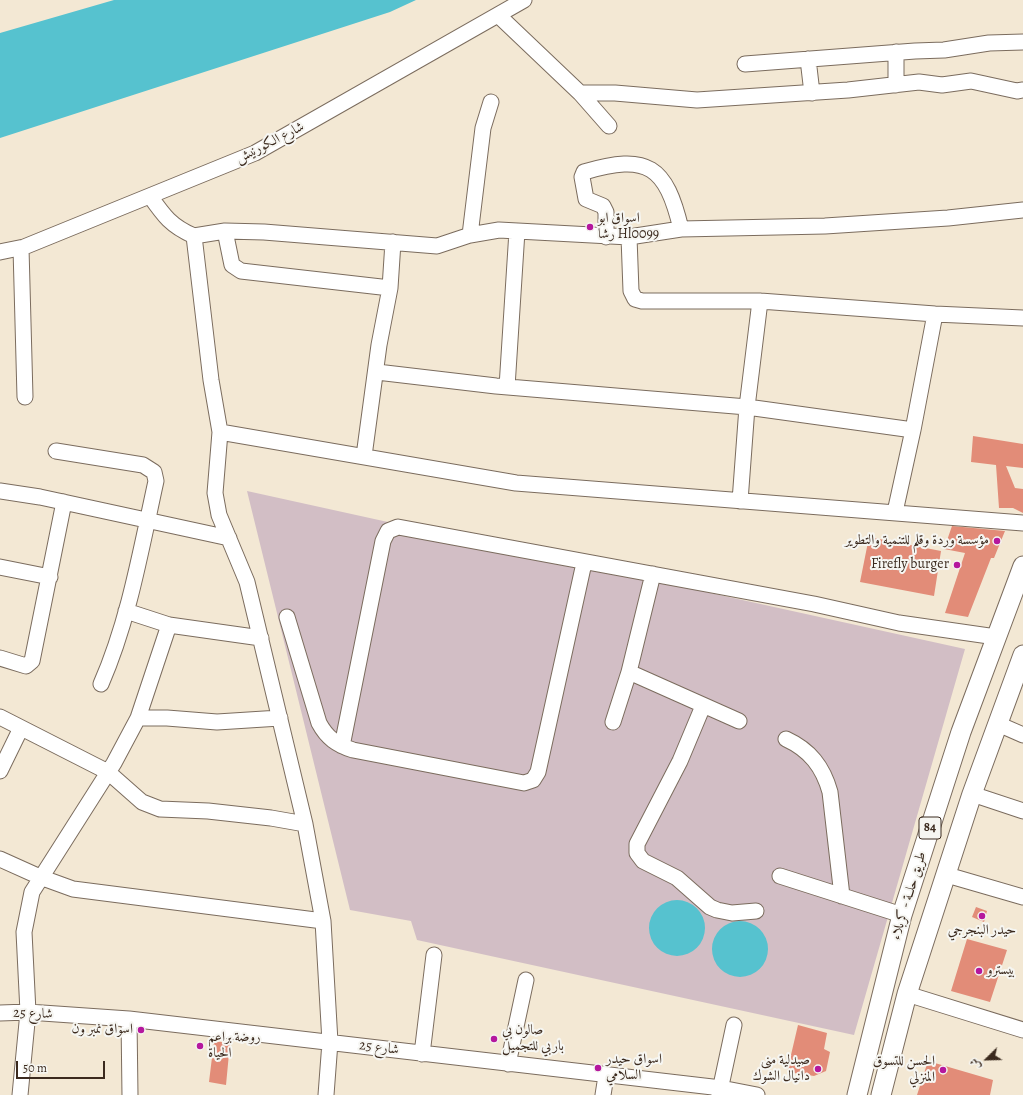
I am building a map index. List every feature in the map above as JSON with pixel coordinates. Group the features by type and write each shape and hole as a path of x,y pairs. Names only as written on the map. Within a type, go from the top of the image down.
{"main road":[{"name":"طريق حلــة - كربلاء","path":"857,1095 902,915 961,732 1023,566"},
{"name":"طريق حلــة - كربلاء","path":"881,1095 907,994 947,875 972,793 1023,655"},
{"path":"961,732 967,741 974,746 991,744"},
{"path":"944,782 950,779 961,780 968,784 972,793"}],"street":[{"name":"شارع الكورنيش","path":"0,252 21,248 255,153 524,0"},
{"path":"498,15 580,93 609,126"},
{"path":"745,64 896,52 944,50 989,43 1023,42"},
{"path":"896,52 896,85"},
{"path":"808,59 812,92"},
{"path":"580,93 614,93 697,100 812,92 920,82 942,85 971,81 1017,91 1023,90"},
{"path":"470,235 483,128 491,102"},
{"path":"606,237 606,212 603,206 586,199 582,177 584,172 603,166 636,163 658,174 668,188 675,203 681,229"},
{"path":"150,196 168,221 178,229 194,236 225,231 305,234 437,246 470,235 499,230 606,237 629,237 681,229 825,226 948,218 1023,210"},
{"path":"225,231 232,265 241,271 390,288"},
{"path":"508,387 517,231"},
{"path":"194,236 210,380 220,432 215,493 219,515 248,582 305,824 323,921 330,1042 326,1095"},
{"path":"629,237 631,291 635,299 642,301 760,301 935,314 1023,318"},
{"path":"364,456 379,344 390,288 393,242"},
{"path":"21,248 25,397"},
{"path":"740,501 747,406 760,301"},
{"path":"895,512 913,430 935,314"},
{"path":"376,372 508,387 747,406 913,430"},
{"path":"220,432 516,483 1023,523"},
{"path":"56,451 143,465 154,472 156,481 126,610 114,654 101,684"},
{"path":"0,491 64,502 229,538"},
{"path":"0,658 26,666 32,662 64,502"},
{"path":"342,746 383,541 388,531 398,527 584,563 653,574 814,604 899,623 996,637"},
{"path":"287,617 319,723 329,738 342,746 519,783 529,782 533,780 538,772 584,563"},
{"path":"0,567 50,577"},
{"path":"613,722 629,672 653,574"},
{"path":"126,610 169,625 261,638"},
{"path":"20,1095 28,1012 24,932 32,892 114,763 138,718 169,625"},
{"path":"629,672 739,721"},
{"path":"703,706 680,761 637,844 637,853 644,861 677,878 710,907 732,913 756,911"},
{"path":"0,717 108,772 142,802 160,809 222,813 305,824"},
{"path":"138,718 167,718 217,722 280,718"},
{"path":"998,724 1023,735"},
{"path":"0,771 20,728"},
{"path":"786,739 807,751 815,760 827,780 830,792 842,896"},
{"path":"972,793 1023,811"},
{"path":"0,859 40,878 73,889 323,921"},
{"path":"947,875 1023,897"},
{"path":"780,876 902,915"},
{"path":"422,1054 434,955"},
{"path":"508,1064 526,980"},
{"path":"907,994 1023,1030"},
{"name":"شارع 25","path":"0,1013 28,1012 129,1019 606,1076 720,1092 757,1095"},
{"path":"129,1019 130,1095"},
{"path":"720,1092 734,1025"},
{"path":"603,1095 606,1076"}],"shaded area":[{"path":"247,491 965,649 854,1035 417,940 411,921 350,910"}],"water":[{"path":"114,0 416,0 390,12 0,138 0,33"},
{"path":"677,900 688,902 697,908 703,917 705,928 703,939 697,948 688,954 677,956 666,954 657,948 651,939 649,928 651,917 657,908 666,902"},
{"path":"735,921 745,921 760,929 766,938 768,949 766,960 760,969 745,977 735,977 724,972 717,965 712,954 712,944 717,933 724,926"}],"building":[{"path":"973,436 1023,444 1023,468 1006,466 1015,488 1023,489 1023,513 1013,508 999,508 996,465 971,462"},
{"path":"952,526 1005,531 994,558 991,558 968,617 945,613 965,553 944,549"},
{"path":"869,537 941,551 934,596 860,582"},
{"path":"976,907 987,911 984,922 972,917"},
{"name":"بيسترو","path":"967,939 1007,950 990,1002 951,991"},
{"path":"798,1025 827,1033 824,1049 830,1052 826,1071 814,1076 787,1072"},
{"path":"214,1041 230,1043 226,1085 209,1082"},
{"name":"الحسن للتسوق المنزلي","path":"928,1061 993,1080 990,1095 917,1095"}],"place":[{"name":"اسواق ابو رشا Hl0099","path":"590,227"},
{"name":"مؤسسة وردة وقلم للتنمية والتطوير","path":"997,541"},
{"name":"Firefly burger","path":"957,565"},
{"name":"حيدر البنجرجي","path":"982,916"},
{"name":"بيسترو","path":"979,971"},
{"name":"اسواق نمبر ون","path":"141,1030"},
{"name":"صالون بي باربي للتجميل","path":"494,1039"},
{"name":"روضة براعم الحياة","path":"200,1046"},
{"name":"اسواق حيدر السلامي","path":"598,1068"},
{"name":"صيدلية منى دانيال الشوك","path":"818,1069"},
{"name":"الحسن للتسوق المنزلي","path":"943,1070"}]}
